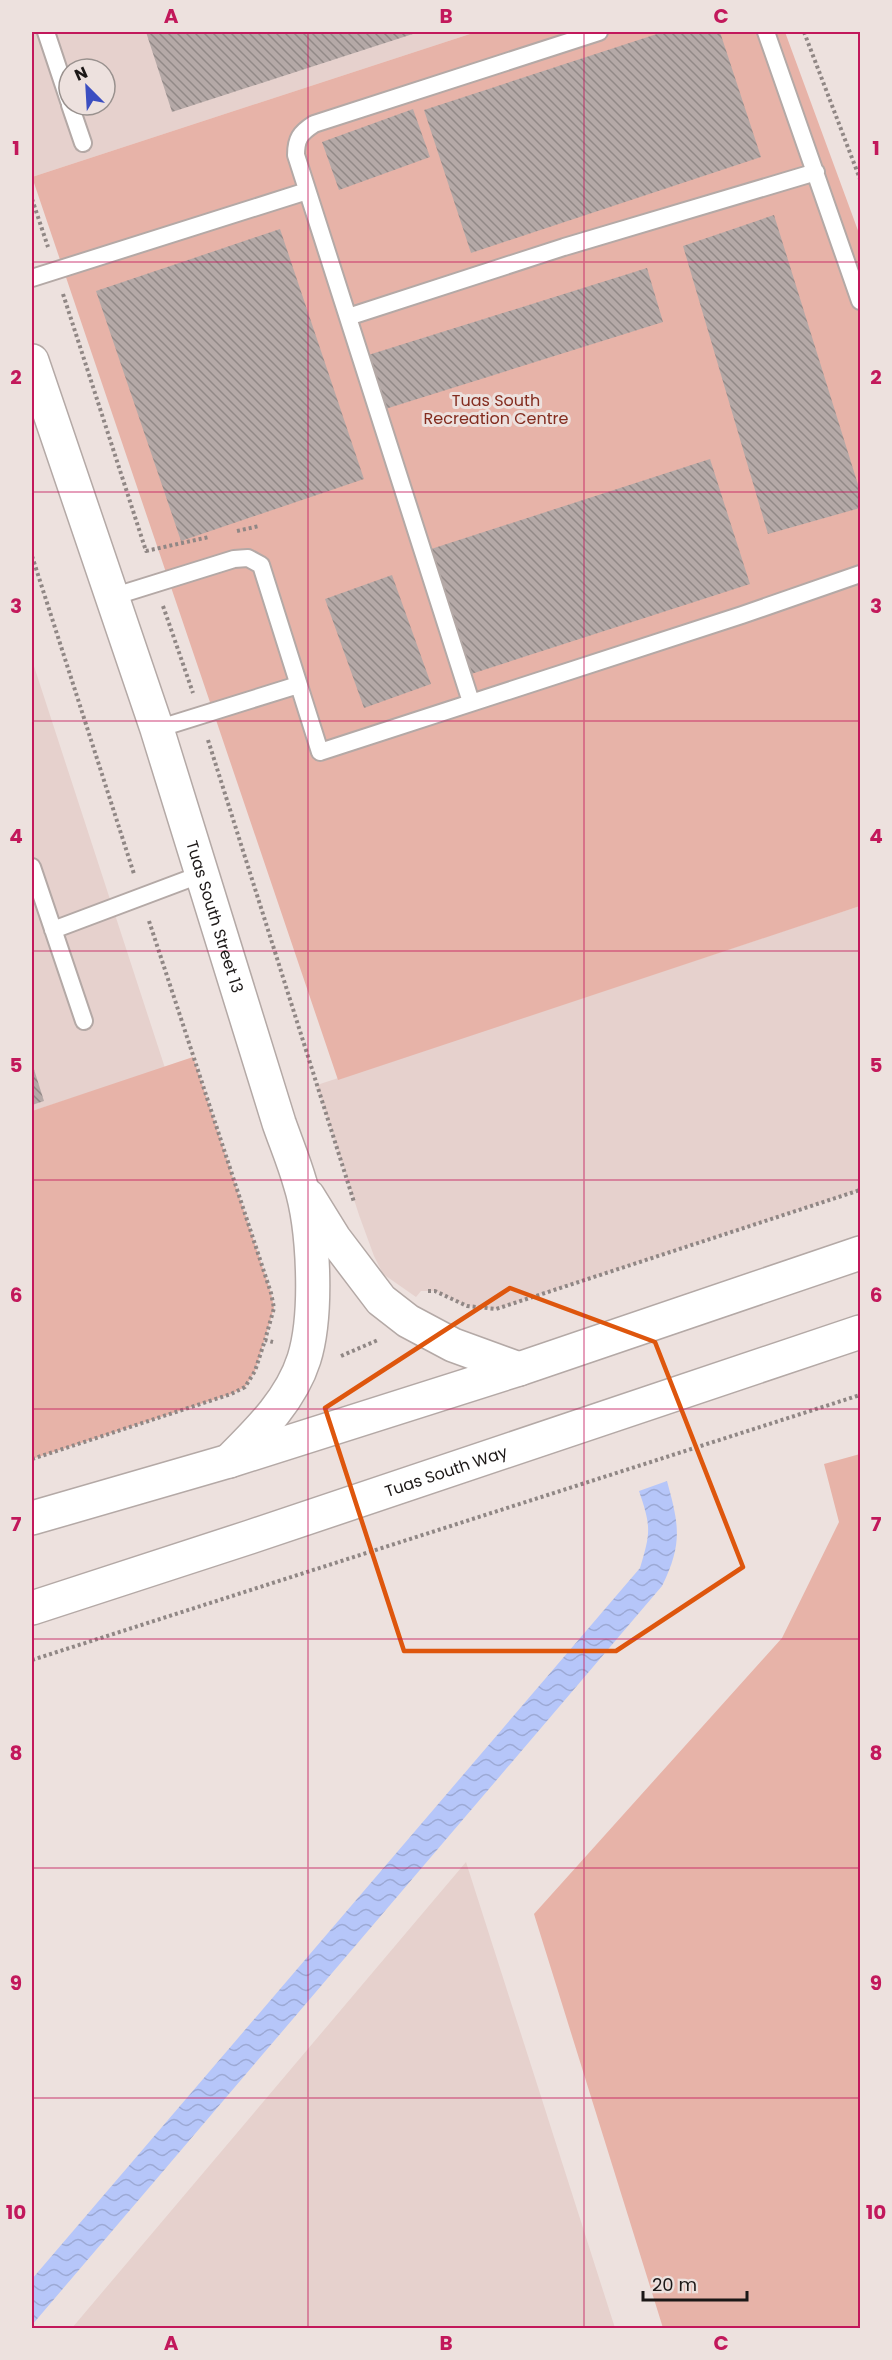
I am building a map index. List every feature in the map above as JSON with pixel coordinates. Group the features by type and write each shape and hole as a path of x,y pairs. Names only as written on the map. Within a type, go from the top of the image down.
{"street":[{"name":"Tuas South Street 13","path":"32,361 157,729 279,1123 301,1184 310,1241 313,1304 305,1351 296,1377 278,1407 229,1461"},
{"path":"301,1184 334,1238 381,1300 403,1318 453,1345 519,1369"},
{"path":"32,1518 229,1461 519,1369 786,1276 861,1253"},
{"name":"Tuas South Way","path":"32,1608 250,1538 861,1332"}],"lane":[{"path":"46,32 57,65"},
{"path":"471,702 307,191 296,155 296,141 301,132 314,124 599,32"},
{"path":"766,32 861,301"},
{"path":"75,117 83,143"},
{"path":"348,317 564,247 816,172"},
{"path":"32,278 307,191"},
{"path":"112,597 234,559 248,558 261,565 320,752 861,574"},
{"path":"157,729 298,685"},
{"path":"32,867 84,1021"},
{"path":"53,930 202,874"}],"path":[{"path":"804,32 861,179"},
{"path":"32,199 201,715 355,1204"},
{"path":"236,531 259,526"},
{"path":"146,551 214,536"},
{"path":"32,556 274,1308 255,1371 245,1388 32,1459"},
{"path":"265,1340 324,1358 335,1358 386,1336 403,1318 421,1291 435,1291 467,1306 496,1309 861,1190"},
{"path":"32,1660 861,1395"}],"highlighted area":[{"path":"510,1288 655,1342 743,1567 616,1651 404,1651 325,1408"}],"shaded area":[{"path":"32,32 476,32 32,177"},
{"path":"32,660 165,1068 32,1111"},
{"path":"860,906 860,1190 496,1309 467,1306 435,1291 421,1291 416,1297 383,1274 359,1215 317,1085"},
{"path":"466,1862 615,2328 72,2328"}],"green space":[{"name":"Tuas South Recreation Centre","path":"476,32 785,32 860,236 860,906 338,1080 32,177"},
{"path":"193,1057 274,1308 255,1371 245,1387 231,1394 32,1459 32,1111"},
{"path":"860,1454 860,2328 663,2328 534,1914 782,1638 839,1522 824,1464"}],"water":[{"path":"667,1481 677,1534 673,1558 662,1586 32,2325 32,2279 640,1568 648,1529 639,1491"}],"building":[{"path":"146,32 419,32 172,112"},
{"path":"663,32 720,32 761,157 471,253 424,110"},
{"path":"413,109 430,157 339,190 322,142"},
{"path":"774,215 860,491 860,508 768,534 683,246"},
{"path":"280,229 364,479 181,541 96,291"},
{"path":"647,268 663,322 382,410 365,356"},
{"path":"710,459 750,584 468,675 428,550"},
{"path":"392,575 431,684 364,708 325,599"},
{"path":"32,1063 44,1101 32,1105"}]}
